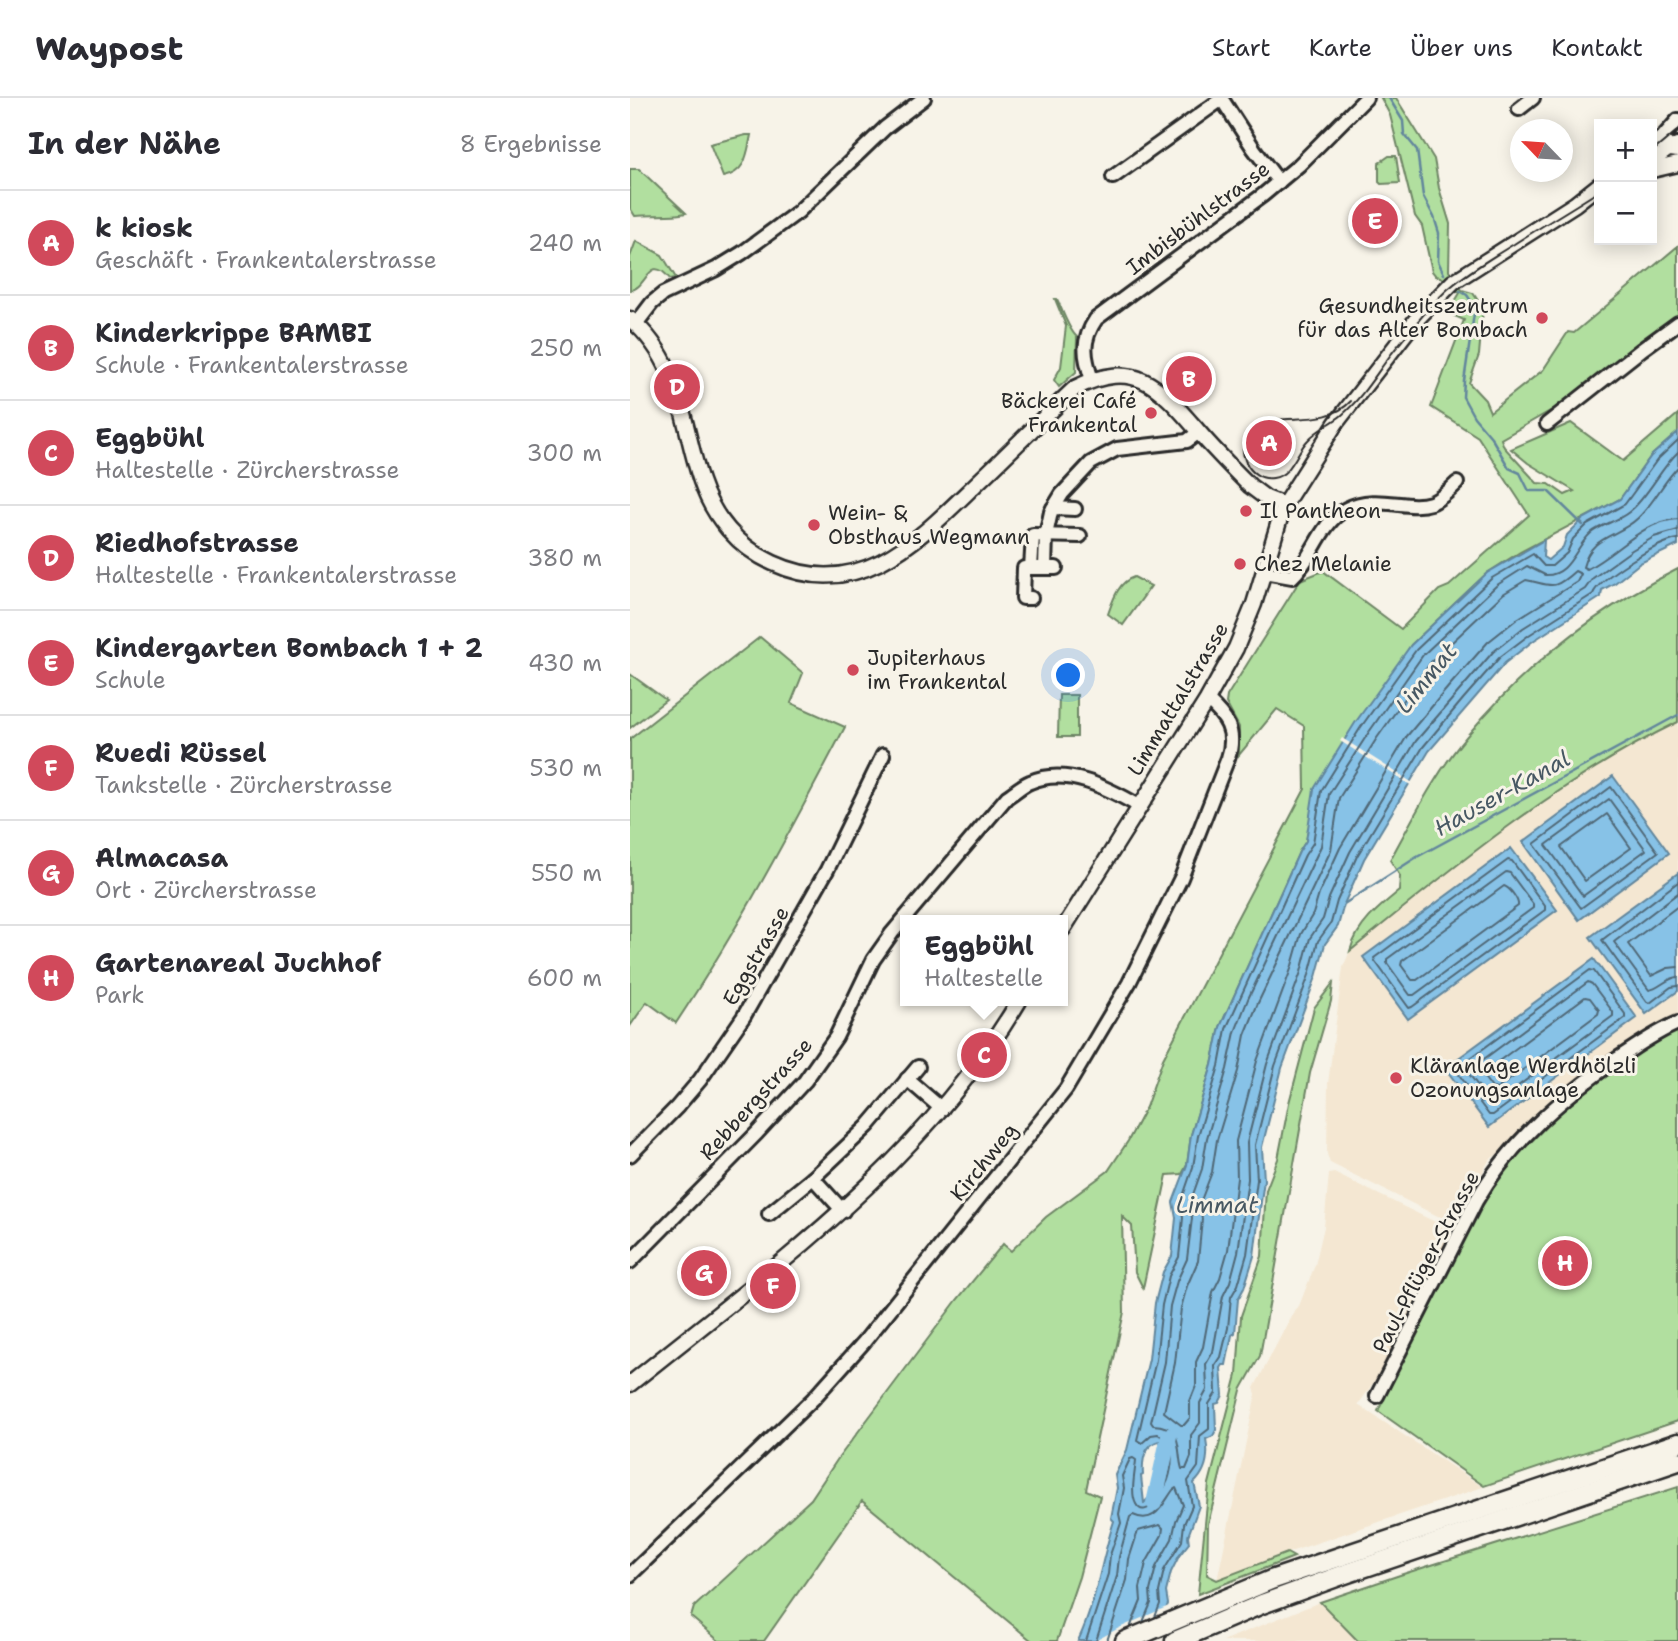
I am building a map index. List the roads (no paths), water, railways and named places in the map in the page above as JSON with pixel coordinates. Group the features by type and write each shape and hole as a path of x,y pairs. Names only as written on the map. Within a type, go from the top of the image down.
{"highway":[{"path":"1125,1641 1206,1606 1347,1553 1678,1443"},
{"path":"1178,1640 1262,1604 1345,1574 1678,1461"}],"main road":[{"path":"1657,169 1678,164"},
{"name":"Limmattalstrasse","path":"1068,921 1207,699 1242,635 1284,505 1336,423 1429,304 1471,269 1575,204 1594,189"},
{"name":"Limmattalstrasse","path":"1575,204 1594,197"},
{"path":"633,321 649,337 670,371 680,397 702,484 715,513 730,531 753,551 785,568 831,576 876,565 906,548 942,517 1075,388 1110,375 1127,375 1143,380 1166,394 1250,486 1266,498 1284,505"},
{"path":"630,1384 843,1211 902,1154 942,1109 984,1055 1016,1006"}],"street":[{"path":"633,321 663,293 734,257 798,212 885,128 924,98"},
{"name":"Imbisbühlstrasse","path":"1092,380 1084,349 1087,335 1096,319 1279,182 1334,132 1366,98"},
{"path":"1519,109 1533,98"},
{"path":"1113,177 1219,101 1223,101 1279,182"},
{"path":"1670,148 1678,120"},
{"path":"1547,424 1678,323"},
{"path":"1031,598 1023,598 1024,568 1051,568 1046,536 1053,508 1074,479 1091,463 1117,449 1187,441 1199,432"},
{"path":"1264,572 1292,576 1332,519 1346,509 1360,503 1377,501 1425,504 1434,502 1457,483"},
{"path":"1053,508 1075,509"},
{"path":"1031,568 1033,536 1080,536"},
{"name":"Kirchweg","path":"630,1576 813,1399 864,1342 1066,1089 1129,984 1181,877 1232,748 1232,729 1207,699"},
{"name":"Eggstrasse","path":"630,1155 700,1080 744,1016 827,870 883,755"},
{"name":"Rebbergstrasse","path":"907,915 1007,797 1027,783 1055,776 1092,783 1142,802"},
{"name":"Rebbergstrasse","path":"630,1262 805,1081 836,1038 873,960 900,923"},
{"name":"Paul-Pflüger-Strasse","path":"1377,1396 1476,1201 1506,1157 1546,1115 1585,1082 1648,1038 1678,1023"},
{"path":"769,1214 813,1178 868,1126 918,1067"},
{"path":"907,1079 942,1109"},
{"path":"813,1178 843,1211"}],"water":[{"name":"Limmat","path":"1678,432 1678,545 1640,563 1602,590 1601,597 1533,641 1505,663 1429,751 1364,859 1344,904 1338,926 1325,944 1316,977 1282,1068 1262,1147 1264,1180 1254,1256 1238,1299 1235,1333 1232,1335 1226,1365 1221,1368 1223,1395 1219,1403 1215,1404 1216,1430 1213,1436 1206,1439 1206,1462 1194,1483 1199,1506 1188,1536 1189,1543 1171,1572 1166,1592 1168,1604 1152,1641 1078,1641 1089,1612 1114,1521 1111,1518 1117,1488 1115,1475 1127,1450 1149,1359 1155,1303 1163,1272 1172,1256 1176,1218 1173,1202 1187,1165 1191,1135 1212,1065 1220,1027 1306,841 1314,789 1355,723 1411,645 1487,573 1544,540 1543,557 1548,560 1563,547 1567,535 1583,519 1620,499 1651,456","holes":["1159,1441 1164,1446 1160,1477 1154,1491 1144,1503 1141,1476 1145,1454 1154,1443"]},
{"path":"1613,776 1669,853 1579,920 1523,842"},
{"path":"1511,848 1557,910 1408,1019 1363,957"},
{"path":"1678,873 1678,991 1646,1014 1590,937"},
{"path":"1594,959 1637,1018 1489,1127 1445,1068"}],"waterway":[{"path":"1389,98 1403,121 1404,134 1417,150 1423,196 1439,233 1438,261 1444,274"},
{"path":"1460,291 1467,295 1475,307 1463,397 1509,468 1520,473 1529,491 1548,491 1583,525"},
{"name":"Hauser-Kanal","path":"1344,904 1417,857 1678,715"},
{"name":"Limmat","path":"1154,1503 1169,1436"}],"tram line":[{"path":"1657,148 1678,130"},
{"path":"1351,401 1340,410 1327,415 1274,420 1252,430 1243,445 1243,453 1250,469 1264,478 1273,478 1285,472 1308,440 1356,401 1412,328 1448,289 1488,260 1594,194"}],"place":[{"name":"Kindergarten Bombach 1 + 2","path":"1375,221"},
{"name":"Gesundheitszentrum für das Alter Bombach","path":"1542,318"},
{"name":"Kinderkrippe BAMBI","path":"1189,379"},
{"name":"Riedhofstrasse","path":"677,387"},
{"name":"Bäckerei Café Frankental","path":"1151,413"},
{"name":"k kiosk","path":"1269,443"},
{"name":"Il Pantheon","path":"1246,511"},
{"name":"Wein- & Obsthaus Wegmann","path":"814,525"},
{"name":"Chez Melanie","path":"1240,564"},
{"name":"Jupiterhaus im Frankental","path":"853,670"},
{"name":"Eggbühl","path":"984,1055"},
{"name":"Kläranlage Werdhölzli Ozonungsanlage","path":"1396,1078"},
{"name":"Gartenareal Juchhof","path":"1565,1263"},
{"name":"Almacasa","path":"704,1273"},
{"name":"Ruedi Rüssel","path":"773,1286"}]}
